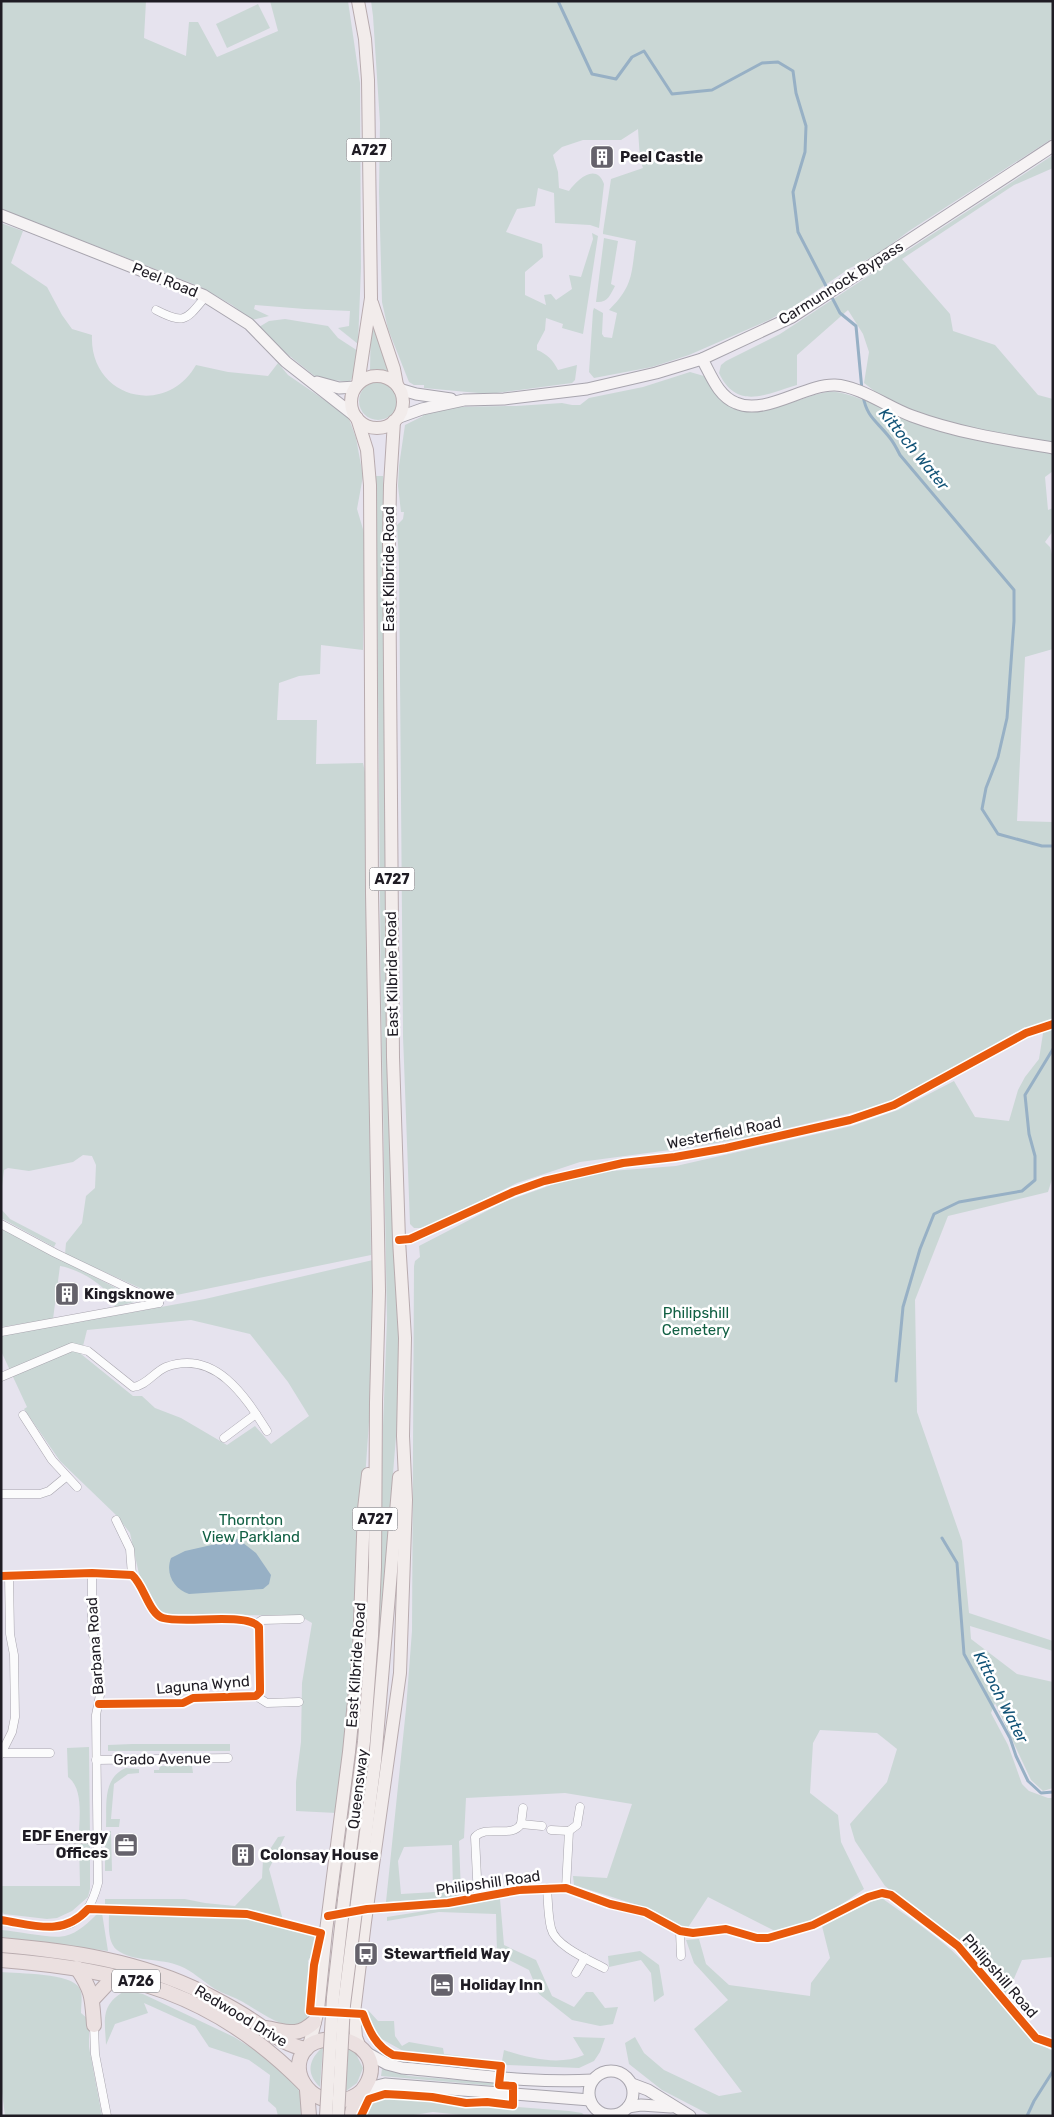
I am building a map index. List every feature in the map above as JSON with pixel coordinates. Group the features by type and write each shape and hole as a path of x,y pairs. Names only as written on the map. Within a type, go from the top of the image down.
{"highway":[{"name":"Redwood Drive","path":"1,1945 81,1953 165,1975 230,2007 284,2043 292,2047 307,2048"},
{"name":"Redwood Drive","path":"1,1960 60,1965 123,1978 153,1987 195,2004 258,2041 306,2087"},
{"path":"77,1968 88,1984 93,1999 94,2025"},
{"path":"93,1999 108,1983 123,1978"},
{"name":"A726","path":"264,2028 297,2033 307,2029 314,2022"},
{"path":"309,2116 306,2087 300,2070 302,2058 307,2048 320,2040 336,2039 346,2040 363,2049 371,2067 370,2076 360,2092 351,2116"},
{"name":"A726","path":"306,2087 313,2095 339,2101 360,2092"}],"main road":[{"name":"A727","path":"357,385 371,298 368,80 365,39 358,1"},
{"name":"A727","path":"371,298 398,387"},
{"path":"378,376 390,380 398,387 402,407 396,420 381,428 373,428 363,424 356,417 351,402 357,385 366,378 378,376"},
{"name":"East Kilbride Road","path":"356,417 367,450 370,485 372,893 379,1291 375,1567 367,1701"},
{"name":"East Kilbride Road","path":"380,1710 403,1436 406,1338 399,1240 393,1057 389,543 390,477 396,420"},
{"name":"East Kilbride Road","path":"307,2048 318,2010 328,1916 350,1752 362,1602 364,1509 376,1402"},
{"name":"East Kilbride Road","path":"363,2049 356,2037 354,2013 400,1672 406,1500 403,1436"},
{"name":"Queensway","path":"326,2116 333,1997 364,1741 367,1701"},
{"name":"Queensway","path":"338,2116 344,2005 376,1761 380,1710"}],"street":[{"name":"Carmunnock Bypass","path":"398,387 418,394 464,400 504,399 587,389 656,373 702,359 792,317 1053,146"},
{"name":"Peel Road","path":"1,215 206,296 249,324 286,362 356,417"},
{"path":"156,310 174,319 181,320 188,316 206,296"},
{"path":"702,359 720,391 736,403 752,406 819,387 836,385 869,396 911,416 956,431 1053,448"},
{"name":"Peel Road","path":"308,379 339,388 357,385"},
{"name":"Carmunnock Bypass","path":"396,420 430,407 464,400"},
{"name":"Westerfield Road","path":"399,1240 410,1239 513,1192 544,1181 623,1163 675,1157 726,1148 850,1120 894,1105 1026,1032 1053,1024"},
{"path":"1,1224 88,1270 158,1303 1,1332"},
{"path":"1,1377 72,1348 81,1348 88,1351 133,1387 141,1385 165,1368 187,1364 207,1367 228,1379 268,1431"},
{"path":"224,1438 256,1414"},
{"path":"23,1415 52,1460 77,1487"},
{"path":"1,1494 40,1494 49,1492 66,1477"},
{"path":"116,1520 130,1549 132,1575 140,1585 156,1615 164,1618 197,1621 216,1618 256,1624 262,1620 300,1619"},
{"name":"Barbana Road","path":"1,1920 52,1928 68,1925 80,1919 94,1900 98,1883 96,1715 99,1656 92,1631 92,1574"},
{"path":"50,1753 1,1754 12,1731 16,1716 14,1655 10,1635 5,1576 132,1575"},
{"name":"Laguna Wynd","path":"256,1624 260,1632 259,1659 261,1664 260,1692 256,1696"},
{"name":"Laguna Wynd","path":"98,1704 183,1703 193,1698 256,1696 267,1703 299,1702"},
{"name":"Grado Avenue","path":"96,1760 228,1758"},
{"path":"551,1830 569,1831 577,1825 580,1806"},
{"path":"478,1898 475,1836 483,1831 519,1828 523,1808"},
{"path":"521,1824 542,1826"},
{"path":"566,1888 569,1831"},
{"path":"38,1840 98,1839"},
{"path":"547,1888 551,1929 555,1937 585,1958 604,1968"},
{"name":"Philipshill Road","path":"328,1916 367,1909 448,1903 510,1892 566,1888 610,1904 645,1912 680,1930 693,1932 726,1929 757,1938 768,1938 813,1925 868,1897 882,1893 891,1895 958,1946 1036,2038 1053,2044"},
{"path":"680,1930 680,1956"},
{"path":"576,1973 585,1958"},
{"path":"94,2025 96,2054 107,2116"},
{"path":"363,2049 386,2064 402,2068 572,2082 593,2080"},
{"path":"673,2107 640,2105 628,2107 618,2114 610,2115 597,2110 590,2100 590,2086 600,2073 611,2070 623,2074 632,2084 648,2090 690,2116"},
{"path":"360,2092 385,2084 590,2100"},
{"path":"628,2107 633,2096 632,2084"}],"green space":[{"path":"1,1 146,1 144,38 186,56 189,22 198,22 217,57 278,31 270,1 348,1 360,83 361,268 358,344 338,328 349,326 350,311 255,305 254,309 269,316 252,320 232,305 201,287 1,209"},
{"path":"371,1 1053,1 1053,138 909,231 878,254 850,268 796,305 769,320 689,355 652,367 594,378 589,372 594,308 603,313 602,334 604,337 612,338 617,313 609,310 623,293 632,271 636,241 603,234 603,232 611,179 643,168 640,160 638,129 621,140 583,140 562,147 553,155 558,172 559,188 569,191 581,178 592,174 596,174 601,178 604,184 599,228 590,225 555,223 554,193 538,188 535,206 517,209 506,232 542,244 543,257 525,272 525,295 546,305 544,295 551,294 556,300 572,289 569,275 581,277 593,239 592,233 598,236 583,334 562,328 563,324 546,318 545,330 537,345 537,350 544,353 558,370 577,365 575,380 572,383 489,394 424,388 424,385 414,385 409,382 388,329 382,302 379,192 380,123"},
{"path":"258,4 270,28 227,48 216,24"},
{"name":"Philipshill Cemetery","path":"1053,155 1053,168 1014,185 902,259 950,314 953,331 995,345 1038,395 1053,399 1053,471 1045,477 1048,510 1053,508 1053,531 1045,542 1050,547 1053,558 1053,649 1025,657 1017,821 1053,822 1053,1176 1048,1192 948,1216 915,1300 917,1412 962,1541 969,1613 1053,1641 1053,1651 970,1626 971,1639 1017,1674 1053,1682 1053,1788 1043,1791 1031,1780 995,1703 991,1713 1008,1745 1022,1784 1029,1791 1053,1798 1053,1957 1022,1960 1007,1995 973,1954 885,1886 855,1841 850,1824 887,1782 897,1749 877,1733 820,1730 813,1743 810,1793 838,1815 841,1842 864,1889 825,1916 779,1933 708,1897 687,1929 653,1910 574,1885 573,1876 607,1878 632,1804 565,1793 466,1798 464,1838 459,1841 461,1892 458,1897 386,1902 412,1631 414,1266 415,1261 420,1257 419,1246 504,1202 585,1173 676,1166 852,1126 898,1110 954,1081 975,1117 1009,1121 1018,1090 1039,1059 1044,1027 1026,1033 1025,1027 893,1103 759,1135 700,1146 580,1162 517,1183 426,1228 414,1228 410,1224 403,1036 399,562 397,525 403,519 404,512 401,512 398,486 405,425 423,416 423,412 445,407 562,403 580,405 589,398 643,387 690,372 704,376 714,392 725,403 736,409 760,411 832,392 846,394 876,404 877,393 864,383 869,352 863,334 848,310 797,355 797,385 753,397 743,396 734,392 726,385 719,373 721,365 780,334","holes":["452,1845 453,1891 401,1894 398,1861 404,1847"]},
{"path":"1,223 23,231 11,263 47,287 72,329 92,335 94,356 103,373 115,386 131,394 149,396 166,392 183,382 196,365 228,372 268,376 278,363 288,375 348,416 356,438 363,476 357,509 365,536 363,650 321,645 320,674 299,676 279,683 277,720 317,720 316,764 363,763 366,777 371,1255 162,1298 65,1254 66,1243 82,1223 86,1196 95,1188 96,1165 92,1156 83,1155 73,1162 29,1171 8,1168 4,1170 1,1194"},
{"path":"604,238 618,241 611,284 615,286 606,300 596,302"},
{"path":"371,318 389,372 376,369 370,371"},
{"path":"285,319 328,326 338,338 358,351 354,376 349,382 317,378 281,349 259,327 269,321"},
{"path":"378,382 391,388 397,401 391,414 378,420 365,414 359,401 365,388"},
{"path":"376,476 383,476 387,892 400,1387 376,1684 387,1319 381,998"},
{"path":"1,1209 10,1219 56,1243 54,1247 1,1218"},
{"path":"1,1228 138,1301 115,1307 107,1293 93,1280 76,1271 60,1266 53,1319 1,1327"},
{"name":"Thornton View Parkland","path":"373,1260 375,1335 351,1681 337,1813 296,1811 296,1782 301,1742 302,1683 312,1623 300,1616 169,1614 160,1611 139,1574 130,1533 116,1515 60,1461 24,1409 27,1407 1,1351 1,1336 205,1299","holes":["191,1320 250,1334 288,1382 309,1416 271,1444 255,1426 227,1445 181,1418 155,1408 142,1396 133,1396 81,1354 87,1330"]},
{"path":"230,1744 230,1751 108,1751 108,1745"},
{"path":"89,1747 90,1836 79,1836 79,1796 73,1782 68,1777 67,1748"},
{"path":"160,1766 192,1766 193,1773 154,1773 154,1770 159,1770"},
{"path":"126,1768 139,1769 139,1773 128,1774 114,1784 111,1819 120,1819 119,1827 106,1827 106,1801 109,1785 118,1773"},
{"path":"105,1831 111,1831 112,1871 105,1871"},
{"path":"285,1836 269,1869 283,1920 243,1910 105,1904 105,1899 185,1899 235,1906 262,1878 263,1860 278,1837"},
{"path":"79,1843 90,1843 90,1889 88,1897 72,1911 57,1918 47,1919 4,1914 1,1911 1,1886 80,1886"},
{"path":"500,1899 504,1945 536,1960 552,1996 574,2007 586,1992 593,1992 605,2008 618,2007 613,2024 600,2026 572,2020 539,1994 529,1970 497,1954 496,1914 439,1912 387,1921 387,1917"},
{"path":"877,1899 883,1899 930,1932 952,1951 1032,2037 1053,2051 1053,2116 712,2116 662,2090 629,2064 625,2043 635,2037 644,2053 664,2070 719,2096 742,2092 694,2029 728,2000 694,1963 686,1940 699,1939 706,1964 729,1985 810,1996 811,1983 830,1958 822,1926"},
{"path":"98,1913 102,1913 108,1951 1,1937 1,1930 43,1936 59,1937 70,1935 79,1930"},
{"path":"109,1913 248,1916 317,1934 313,1953 308,1961 309,1971 306,1988 307,2018 302,2024 295,2026 286,2025 215,1989 180,1966 123,1954 114,1947 112,1942 109,1933"},
{"path":"1,1951 85,1960 165,1980 249,2025 247,2027 187,1994 126,1972 85,1963 1,1954"},
{"path":"640,1951 659,1965 664,1995 654,2002 651,1973 641,1960 609,1967 608,1956"},
{"path":"1,1972 67,1979 75,1983 80,1989 82,1998 81,2013 89,2020 89,2047 102,2116 5,2116 1,2084"},
{"path":"123,1992 143,1994 234,2037 253,2049 256,2046 294,2082 301,2096 304,2116 278,2116 276,2108 268,2101 270,2075 249,2060 209,2047 195,2026 144,2003 148,2013 115,2024 106,2045 105,2015 110,2003"},
{"path":"368,2010 378,2021 394,2021 395,2036 402,2046 409,2042 443,2048 444,2054 502,2061 504,2050 544,2060 574,2058 584,2055 573,2037 605,2038 600,2052 594,2061 579,2068 505,2065 405,2052 380,2038 371,2029"},
{"path":"323,2047 320,2087 312,2077 311,2066 315,2056"},
{"path":"348,2048 355,2052 363,2068 357,2083 346,2091"},
{"path":"382,2069 409,2076 496,2083 496,2086 381,2076"},
{"path":"378,2097 426,2099 453,2104 569,2111 582,2113 585,2116 471,2116 433,2112 407,2116 363,2116 372,2100"}],"water":[{"path":"238,1539 256,1553 271,1575 269,1584 263,1589 189,1594 175,1585 169,1570 171,1558 185,1551"}],"waterway":[{"name":"Kittoch Water","path":"558,1 592,74 616,79 632,57 644,51 672,94 712,90 762,63 778,62 793,71 796,93 806,126 805,152 793,192 798,232 840,313 856,326 862,390"},
{"name":"Kittoch Water","path":"863,396 870,414 891,440 900,455 1014,590 1014,621 1007,718 998,757 986,788 982,809 998,834 1042,846 1053,846"},
{"name":"Kittoch Water","path":"896,1381 903,1307 920,1249 934,1214 959,1202 1022,1191 1035,1180 1035,1156 1029,1134 1025,1095 1053,1049"},
{"name":"Kittoch Water","path":"942,1538 957,1563 964,1654 1010,1738 1028,1781 1041,1793 1053,1792"},
{"name":"Kittoch Water","path":"1027,2116 1053,2071"}],"cycle path":[{"path":"399,1240 410,1239 513,1192 544,1181 623,1163 675,1157 726,1148 850,1120 894,1105 1026,1033 1053,1024"},
{"path":"1,1576 92,1573 132,1575 140,1585 154,1611 163,1618 242,1620 259,1627 260,1692 256,1696 193,1698 183,1703 99,1704"},
{"path":"328,1916 367,1909 448,1903 519,1890 566,1888 610,1904 645,1912 680,1931 693,1933 726,1929 757,1938 768,1938 813,1925 868,1897 882,1893 891,1895 958,1946 1036,2038 1053,2044"},
{"path":"1,1920 36,1926 58,1926 78,1918 88,1909 247,1914 321,1933 314,1965 310,2011 363,2014 374,2038 393,2055 501,2066 499,2085 513,2086 513,2105 487,2102 466,2103 432,2097 385,2094 369,2099 361,2116"}],"place":[{"name":"Peel Castle","path":"602,157"},
{"name":"Kingsknowe","path":"67,1294"},
{"name":"EDF Energy Offices","path":"126,1845"},
{"name":"Colonsay House","path":"243,1855"},
{"name":"Stewartfield Way","path":"366,1954"},
{"name":"Holiday Inn","path":"442,1985"}]}
